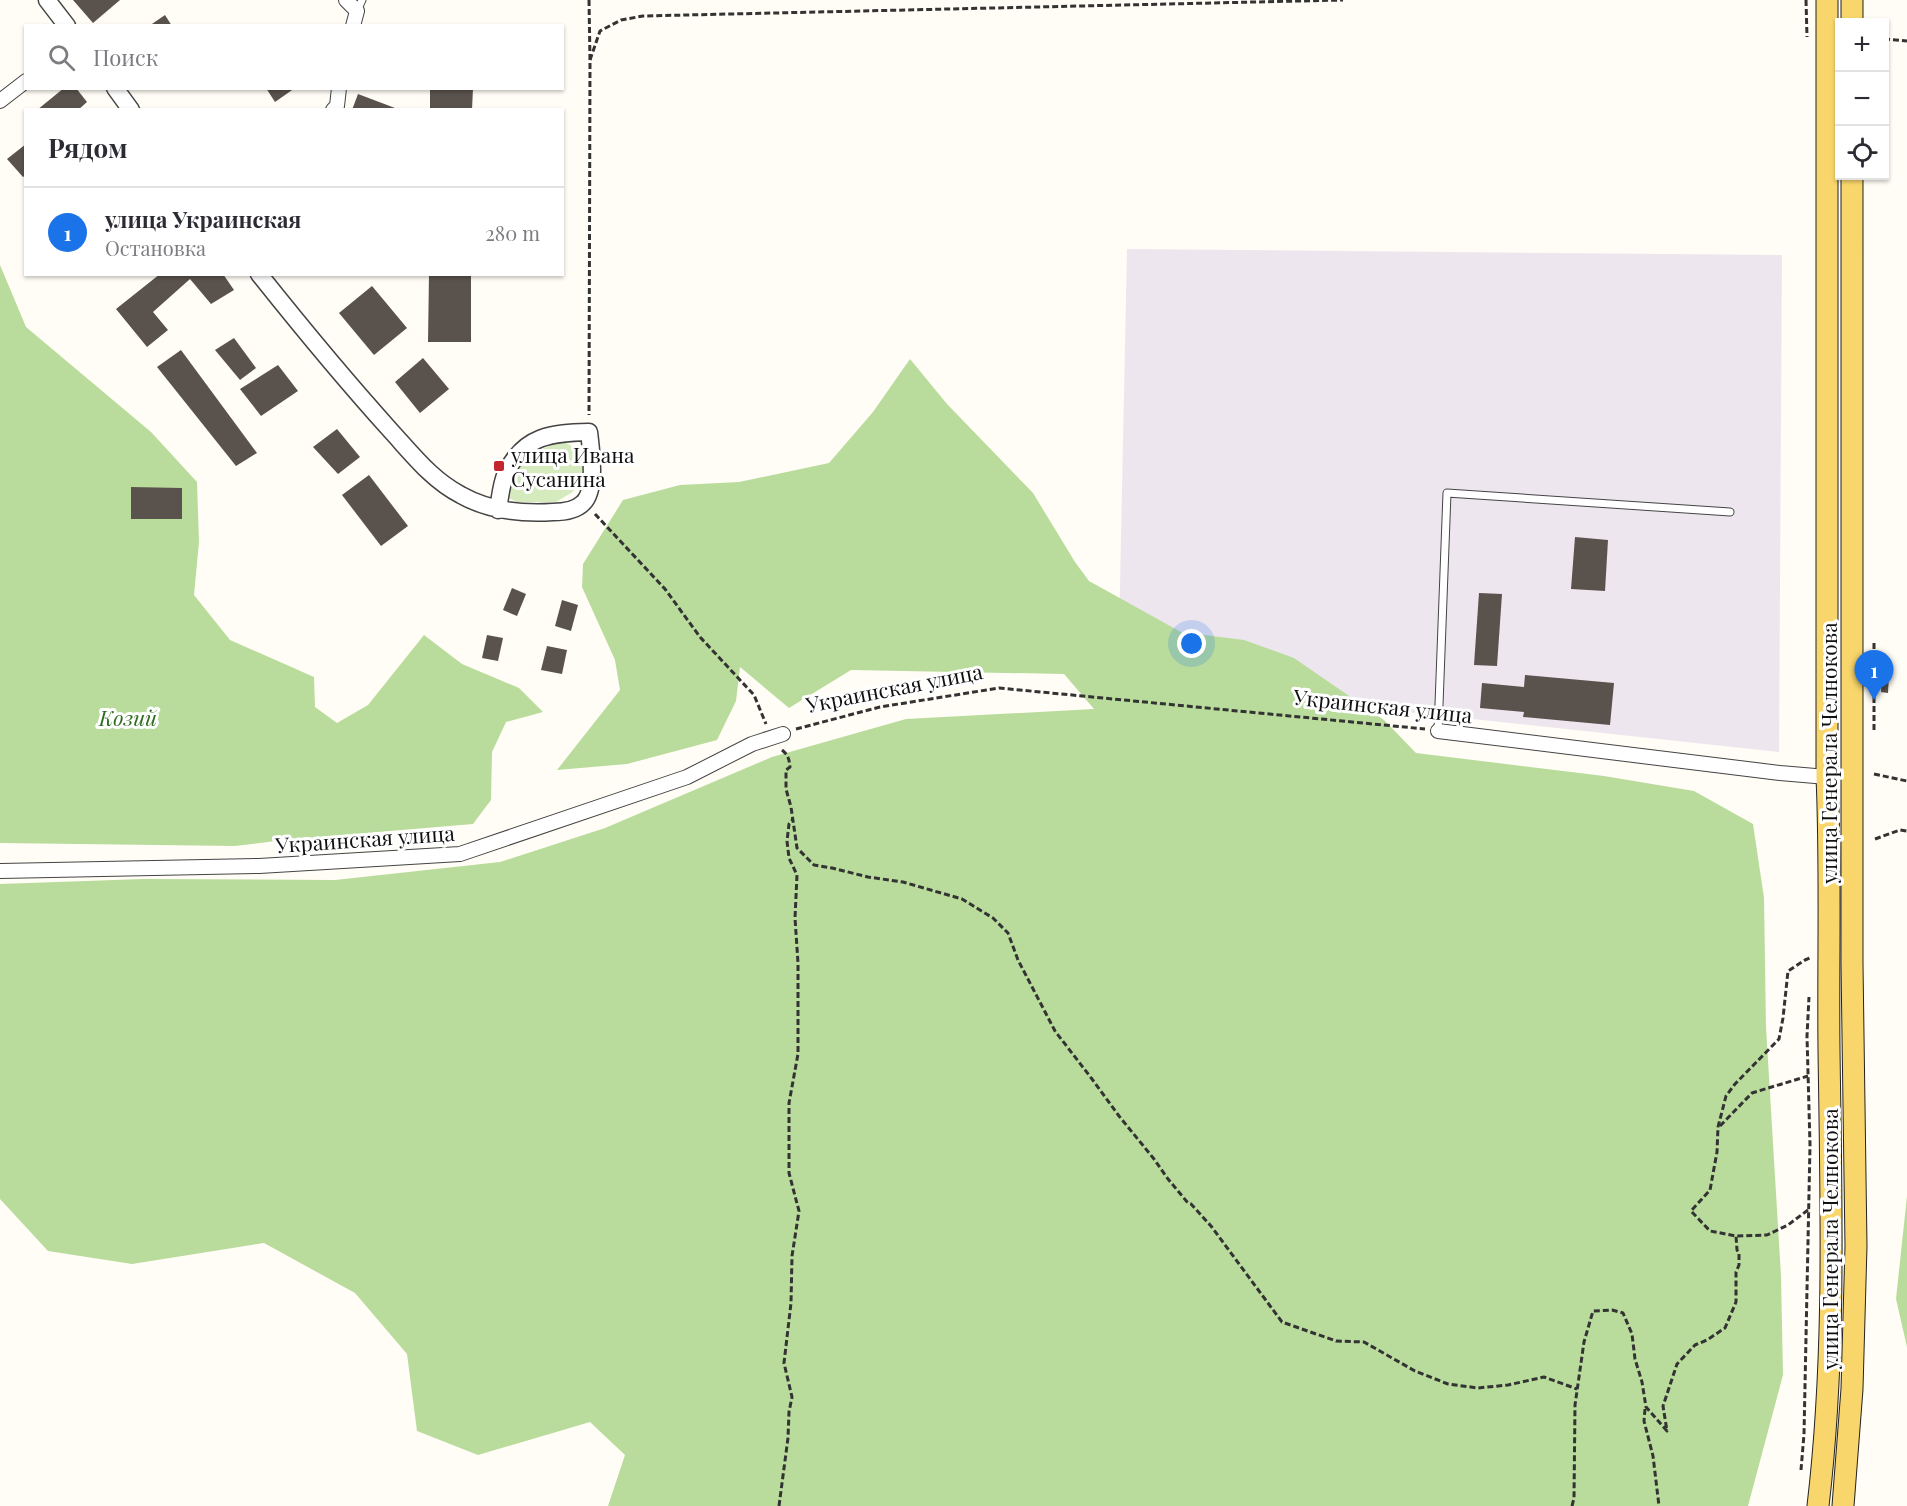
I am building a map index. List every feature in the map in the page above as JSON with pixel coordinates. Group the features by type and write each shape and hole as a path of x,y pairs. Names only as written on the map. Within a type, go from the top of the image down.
{"main road":[{"name":"улица Генерала Челнокова","path":"1818,1506 1828,1401 1832,1260 1827,958 1830,839 1827,777 1827,0"},
{"path":"1852,0 1852,18"},
{"name":"улица Генерала Челнокова","path":"1843,1506 1852,1389 1856,1246 1852,964 1852,180"}],"street":[{"path":"47,0 65,24"},
{"path":"346,0 359,5 354,24"},
{"path":"0,101 24,83"},
{"path":"116,90 129,108"},
{"path":"335,108 339,90"},
{"path":"261,276 342,378 436,480 462,496 498,510 553,512 570,510 584,503 589,490 592,463 589,432 560,432 542,437 529,444 515,458 505,474 498,510"},
{"name":"Украинская улица","path":"1438,731 1827,777"},
{"name":"Украинская улица","path":"0,871 259,866 460,854 687,777 752,744 778,735"}],"lane":[{"path":"1438,731 1447,493 1730,512"}],"path":[{"path":"589,0 589,432"},
{"path":"590,60 600,30 621,20 643,16 1343,0"},
{"path":"1889,39 1907,41"},
{"path":"584,503 664,589 700,637 754,695 789,756 790,767 786,770 786,789 797,848 814,865 868,878 903,882 962,899 993,918 1008,933 1018,960 1055,1031 1119,1116 1155,1159 1168,1179 1211,1226 1282,1322 1336,1341 1364,1342 1415,1371 1448,1384 1478,1388 1508,1385 1544,1377 1577,1389"},
{"path":"1874,642 1874,730"},
{"name":"Украинская улица","path":"778,735 806,725 880,707 999,688 1438,731"},
{"path":"1874,774 1907,780"},
{"path":"779,1506 792,1397 784,1364 791,1303 792,1256 799,1211 789,1173 789,1103 798,1054 798,963 795,918 797,875 789,858 787,841 789,824 793,819"},
{"path":"1875,839 1900,830 1907,831"},
{"path":"1808,1210 1788,1225 1767,1235 1736,1236 1710,1231 1691,1210 1710,1190 1717,1152 1718,1127 1726,1096 1779,1040 1788,971 1814,956"},
{"path":"1801,1476 1810,1145 1807,1036"},
{"path":"1718,1127 1752,1093 1808,1076"},
{"path":"1646,1407 1667,1431 1663,1406 1677,1365 1695,1345 1725,1328 1736,1302 1736,1272 1739,1265 1736,1236"},
{"path":"1572,1506 1575,1405 1584,1342 1593,1311 1623,1313 1632,1334 1646,1407 1644,1421 1653,1456 1659,1506"}],"shaded area":[{"path":"1127,249 1782,255 1779,752 1118,681"}],"green space":[{"name":"Козий","path":"0,265 26,327 151,432 197,482 199,542 194,595 230,640 314,677 315,707 337,723 368,705 424,635 462,664 519,688 543,712 506,722 492,752 491,800 473,824 235,846 0,843"},
{"path":"910,359 947,404 1033,493 1089,581 1181,632 1244,640 1294,658 1384,720 1416,753 1604,776 1694,791 1753,824 1764,898 1766,1027 1781,1276 1783,1375 1748,1506 608,1506 625,1455 590,1422 478,1455 417,1431 407,1354 355,1293 264,1243 132,1264 48,1251 0,1199 0,884 143,879 335,880 500,862 605,828 772,757 906,719 1094,709 1064,674 851,670 789,708 740,667 736,701 717,740 627,764 557,770 620,690 615,660 582,587 583,564 623,500 680,485 739,482 829,463 873,412"},
{"name":"улица Ивана Сусанина","path":"562,441 585,454 585,472 578,487 556,502 517,502 509,498 508,488 516,470 533,455"},
{"path":"1907,1196 1907,1347 1896,1299"}],"building":[{"path":"73,0 120,0 93,23"},
{"path":"165,15 171,24 152,24"},
{"path":"62,90 78,90 87,102 80,108 39,108"},
{"path":"267,90 292,90 275,102"},
{"path":"430,90 473,90 472,108 430,108"},
{"path":"358,94 395,108 353,108"},
{"path":"24,146 24,176 23,177 7,159"},
{"path":"157,276 224,276 234,290 211,304 190,279 153,312 168,330 147,347 116,309"},
{"path":"429,276 471,276 471,342 428,342"},
{"path":"372,286 407,328 374,355 339,313"},
{"path":"234,338 256,368 240,380 215,350"},
{"path":"181,350 257,453 236,466 157,367"},
{"path":"423,358 449,389 420,413 395,382"},
{"path":"278,365 298,391 261,416 240,389"},
{"path":"337,429 360,457 338,474 313,447"},
{"path":"369,475 408,526 381,546 342,495"},
{"path":"131,487 182,488 182,519 131,519"},
{"path":"1575,537 1608,540 1605,591 1571,589"},
{"path":"512,588 526,594 517,616 503,610"},
{"path":"1479,593 1502,594 1497,666 1474,665"},
{"path":"562,600 578,605 571,631 555,626"},
{"path":"487,635 503,638 498,661 482,658"},
{"path":"547,646 567,650 562,674 541,670"},
{"path":"1882,673 1889,674 1888,693 1881,692"},
{"path":"1525,675 1614,683 1610,725 1523,717 1524,712 1480,708 1482,683 1524,687"}],"place":[{"name":"улица Ивана Сусанина","path":"499,466"},
{"name":"улица Украинская","path":"1874,700"}]}
